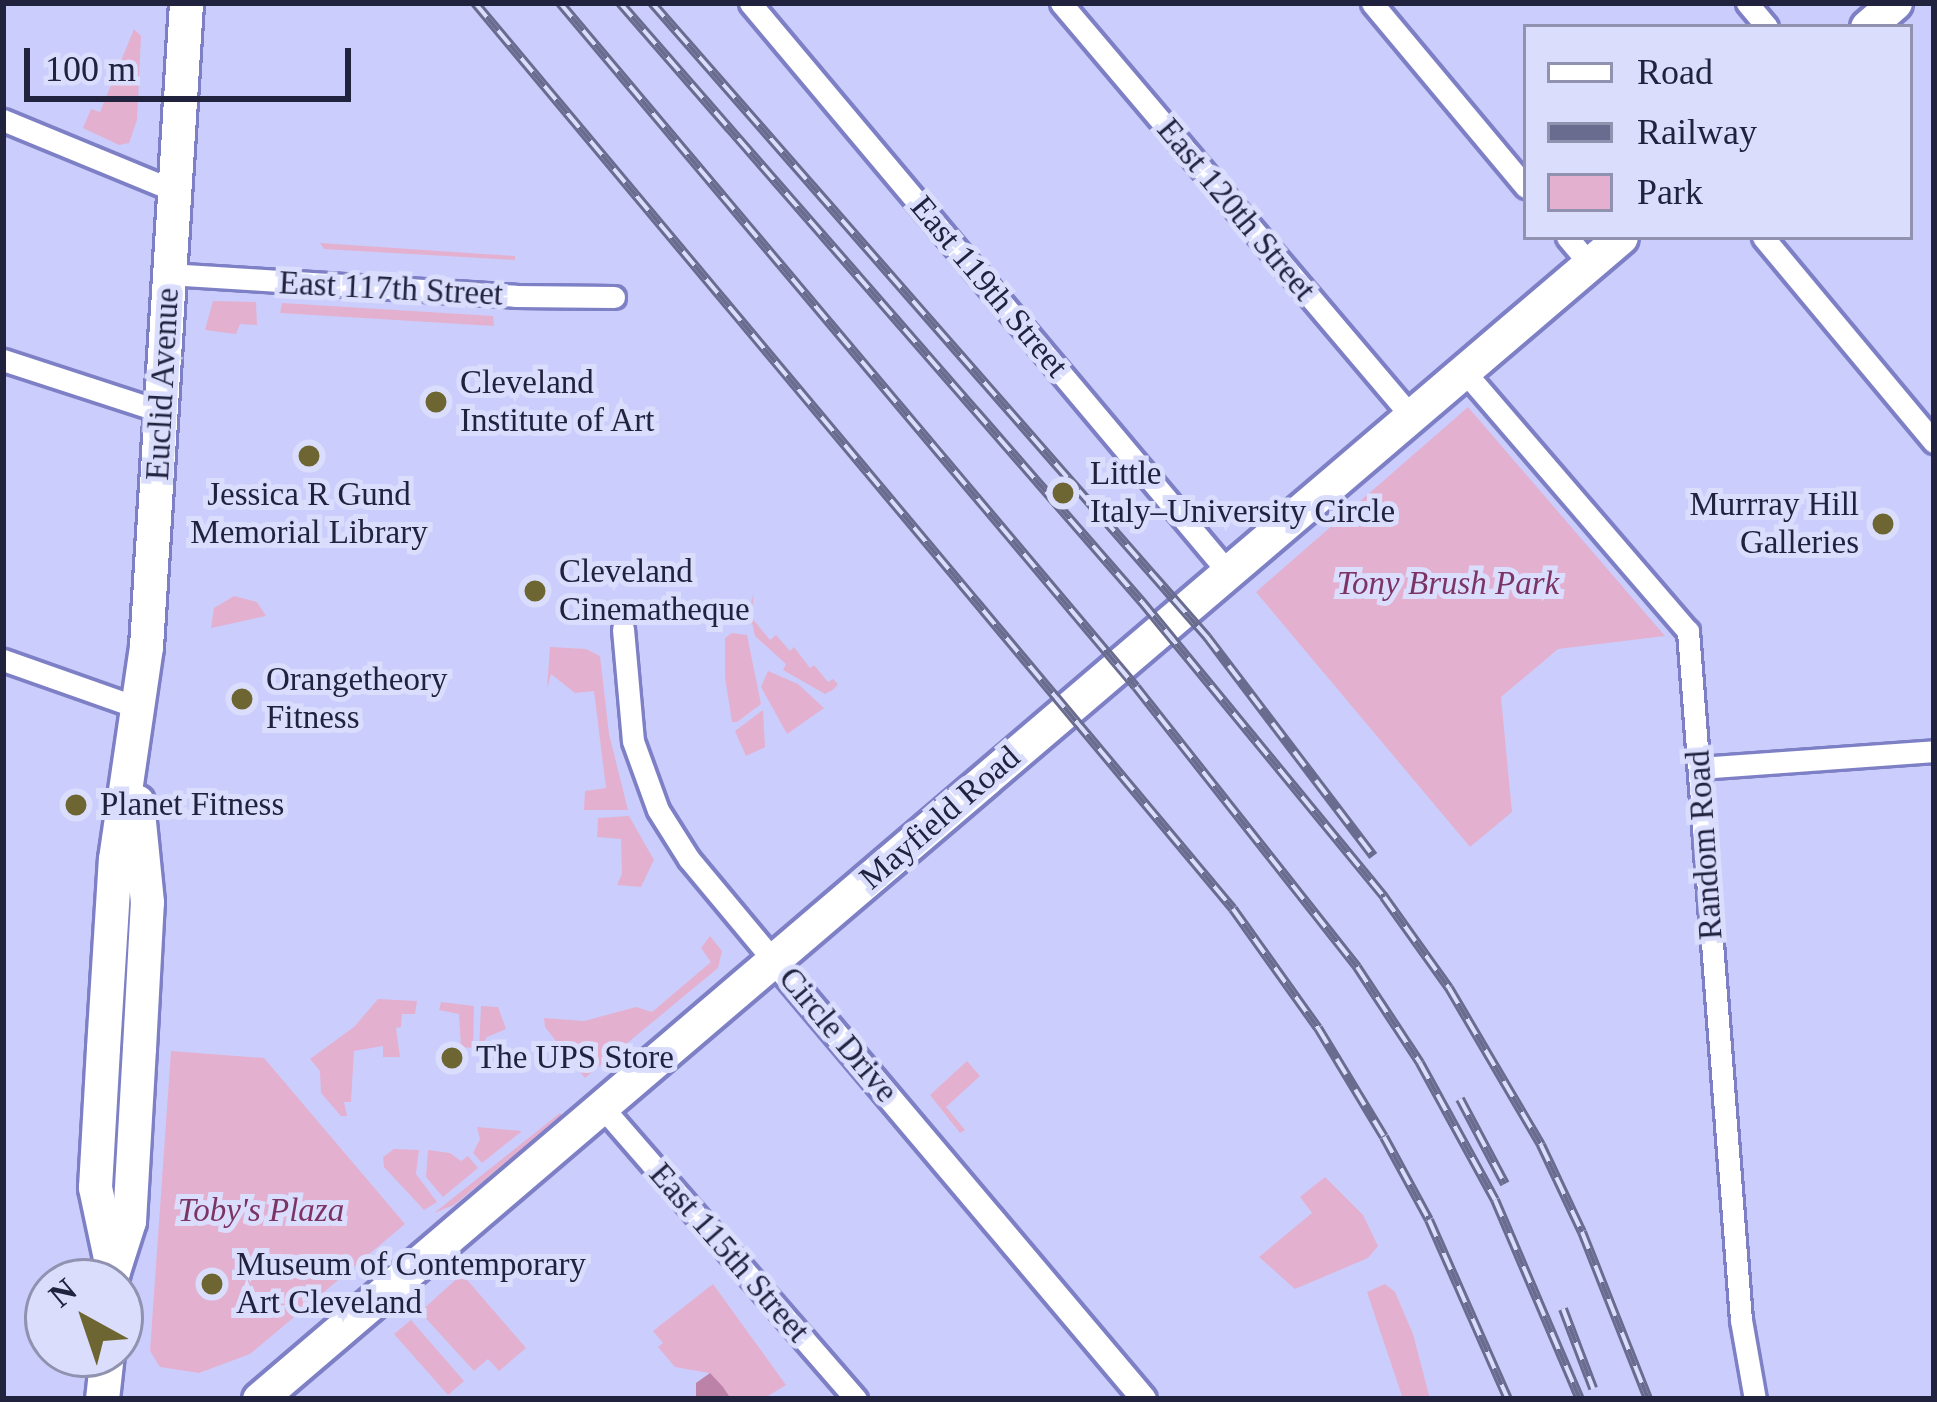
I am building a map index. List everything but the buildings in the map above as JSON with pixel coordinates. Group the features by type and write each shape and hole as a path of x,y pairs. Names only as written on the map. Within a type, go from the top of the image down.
{"main road":[{"name":"Euclid Avenue","path":"118,1258 129,1221 147,902 134,764 163,412 186,3"},
{"path":"1870,24 1895,3"},
{"name":"Mayfield Road","path":"259,1399 1618,240"}],"street":[{"name":"East 119th Street","path":"750,3 1228,572"},
{"name":"East 120th Street","path":"1061,3 1411,416"},
{"path":"1372,3 1523,183"},
{"path":"3,120 175,191"},
{"path":"1570,240 1590,264"},
{"path":"1766,240 1934,442"},
{"name":"East 117th Street","path":"169,274 515,296 614,297"},
{"path":"3,360 163,412"},
{"name":"Random Road","path":"1464,371 1686,627 1741,1320 1755,1399"},
{"name":"Circle Drive","path":"623,628 633,741 658,810 689,859 1144,1399"},
{"path":"3,660 139,708"},
{"path":"1699,768 1934,752"},
{"name":"East 115th Street","path":"603,1108 856,1399"}],"green space":[{"path":"134,29 141,36 137,120 129,143 119,145 83,128 91,109 100,112"},
{"path":"320,243 515,256 515,260 324,249"},
{"path":"213,301 256,302 257,325 240,324 236,334 205,330"},
{"path":"282,303 493,316 494,326 280,313"},
{"name":"Tony Brush Park","path":"1468,407 1665,636 1558,649 1501,697 1512,812 1470,847 1256,592"},
{"path":"754,593 751,617 770,640 776,635 790,651 794,647 810,668 814,665 828,682 833,679 838,684 834,689 825,694 783,670 786,664 755,636 749,609"},
{"path":"234,596 257,602 266,616 211,628 214,608"},
{"path":"732,633 747,635 761,704 737,722 732,722 725,677 725,638"},
{"path":"550,647 586,649 600,656 609,734 628,810 584,810 585,791 606,788 594,691 575,693 551,674 547,689"},
{"path":"768,671 798,684 824,708 787,734 761,687"},
{"path":"763,710 765,747 746,756 735,731"},
{"path":"629,816 654,860 641,887 617,885 622,874 621,839 597,837 598,818"},
{"path":"710,936 722,951 718,968 585,1078 545,1027 544,1018 584,1021 636,1007 652,1012 711,962 701,948"},
{"path":"378,999 417,1001 415,1014 402,1014 401,1027 396,1028 400,1057 383,1057 383,1046 354,1051 351,1102 344,1102 347,1116 341,1116 321,1093 320,1071 310,1059 354,1027"},
{"path":"441,1002 474,1006 473,1048 461,1047 459,1014 439,1010"},
{"path":"481,1006 498,1007 506,1029 487,1037 479,1049"},
{"name":"Toby's Plaza","path":"171,1051 264,1058 405,1224 250,1354 199,1373 160,1367 150,1351"},
{"path":"967,1061 980,1076 946,1107 965,1130 960,1133 930,1095"},
{"path":"560,1113 563,1117 454,1205 434,1213"},
{"path":"477,1127 522,1131 482,1163 473,1153 480,1139"},
{"path":"394,1149 419,1150 416,1174 437,1202 424,1210 384,1167 383,1157"},
{"path":"428,1150 450,1153 461,1161 468,1156 478,1168 443,1197 426,1177"},
{"path":"1325,1177 1363,1215 1378,1246 1368,1258 1295,1289 1259,1257 1312,1213 1300,1197"},
{"path":"462,1274 526,1348 499,1371 488,1359 474,1371 420,1312"},
{"path":"713,1284 786,1385 763,1399 731,1399 709,1373 675,1367 658,1347 663,1343 653,1331"},
{"path":"1385,1284 1395,1292 1413,1334 1430,1399 1403,1399 1367,1292"},
{"path":"411,1320 464,1381 448,1395 394,1334"}],"shaded area":[{"path":"710,1373 731,1399 696,1399 696,1383"}],"railway":[{"path":"475,3 1233,909 1318,1028 1384,1137 1429,1220 1508,1399"},
{"path":"560,3 1136,687 1357,967 1420,1063 1495,1200 1580,1399"},
{"path":"620,3 1142,602 1384,897 1449,988 1541,1145 1582,1232 1648,1399"},
{"path":"652,3 1207,637 1373,856"},
{"path":"1460,1099 1505,1184"},
{"path":"1563,1309 1593,1388"}],"place":[{"name":"Cleveland Institute of Art","path":"436,402"},
{"name":"Jessica R Gund Memorial Library","path":"309,456"},
{"name":"Little Italy–University Circle","path":"1063,493"},
{"name":"Murrray Hill Galleries","path":"1883,524"},
{"name":"Cleveland Cinematheque","path":"535,591"},
{"name":"Orangetheory Fitness","path":"242,699"},
{"name":"Planet Fitness","path":"76,805"},
{"name":"The UPS Store","path":"452,1058"},
{"name":"Museum of Contemporary Art Cleveland","path":"212,1284"}]}
